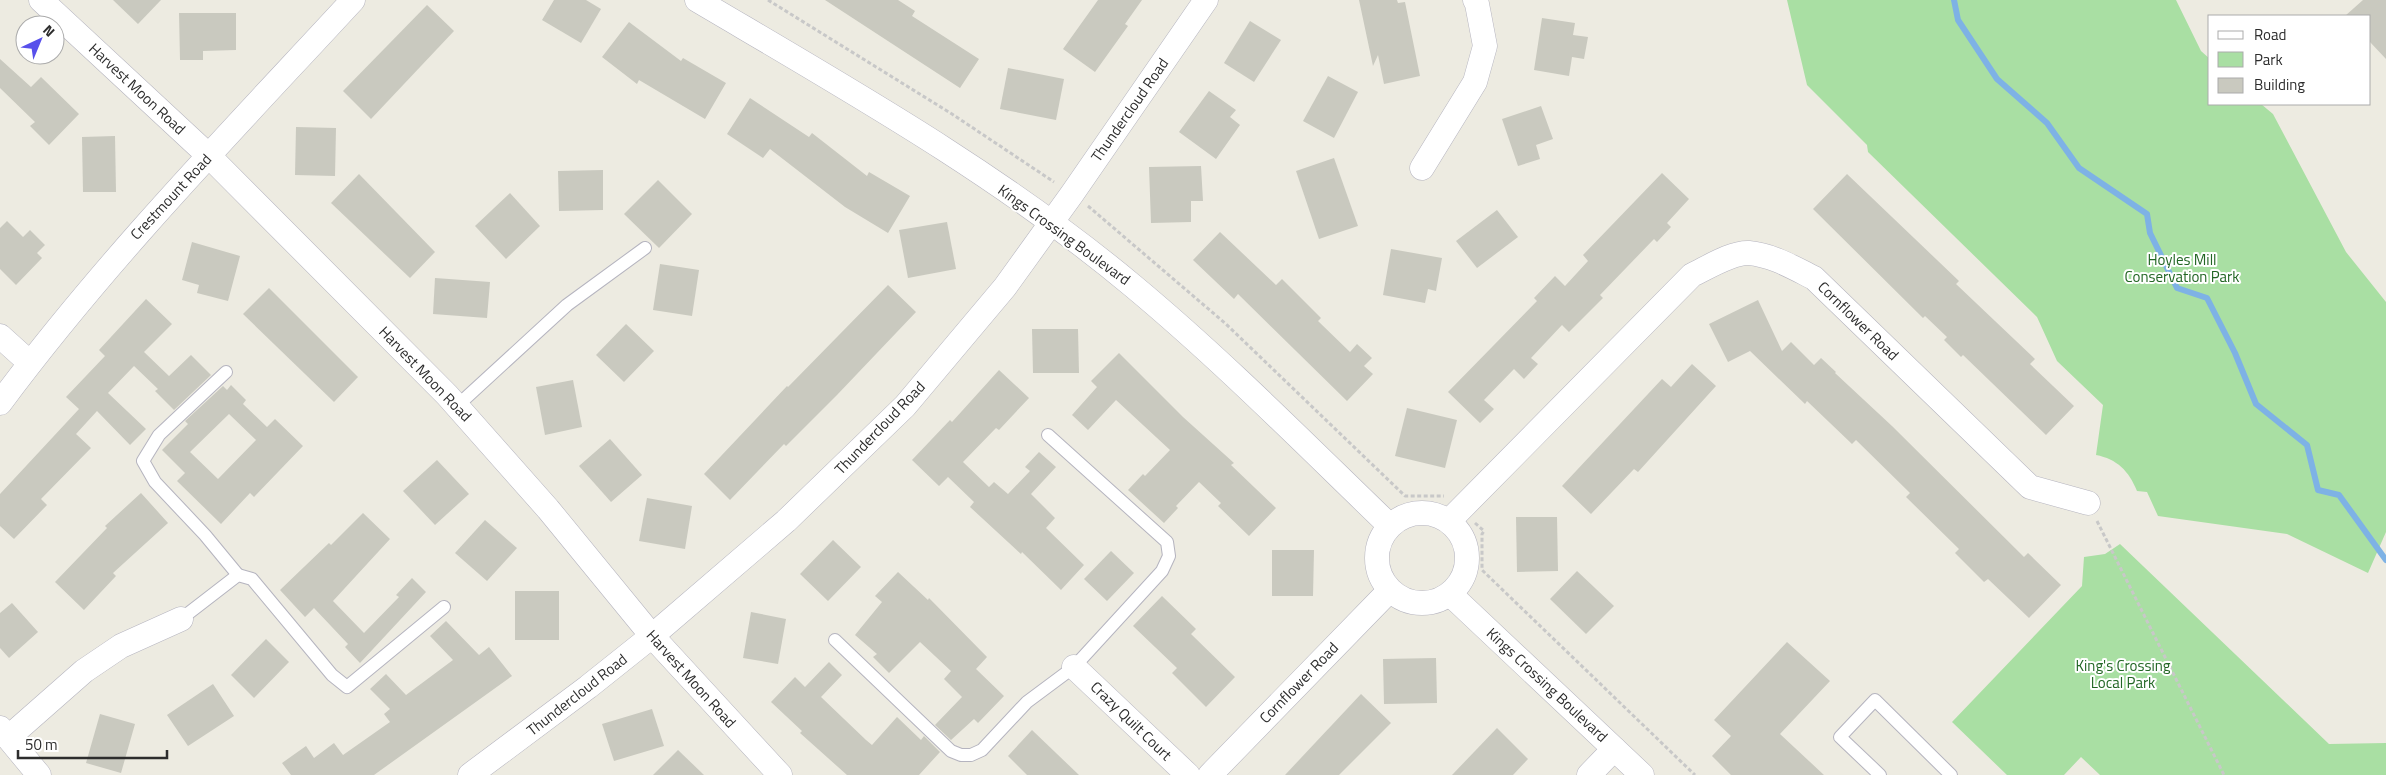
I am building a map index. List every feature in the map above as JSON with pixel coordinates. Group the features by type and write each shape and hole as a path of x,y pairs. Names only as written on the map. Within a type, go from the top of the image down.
{"street":[{"name":"Harvest Moon Road","path":"41,0 210,156 457,406 548,509 652,636 780,775"},
{"name":"Crestmount Road","path":"0,403 30,363 126,247 353,0"},
{"name":"Kings Crossing Boulevard","path":"696,0 916,130 1052,224 1132,285 1213,357 1389,525"},
{"name":"Thundercloud Road","path":"470,775 558,710 652,636 786,521 904,406 1005,287 1052,224 1206,0"},
{"path":"1422,168 1475,82 1485,46 1477,4 1474,0"},
{"name":"Cornflower Road","path":"1449,521 1692,275 1720,261 1748,253 1782,262 1814,278 2030,486 2088,503"},
{"path":"0,336 30,363"},
{"path":"1418,512 1449,521 1463,537 1468,558 1464,578 1451,595 1419,605 1389,591 1376,570 1376,546 1389,525 1418,512"},
{"name":"Cornflower Road","path":"1210,775 1389,591"},
{"name":"Kings Crossing Boulevard","path":"1451,595 1642,775"},
{"path":"39,775 5,732 114,651 181,619"},
{"name":"Crazy Quilt Court","path":"1074,667 1188,775"},
{"path":"1589,775 1614,749"}],"lane":[{"path":"457,406 567,304 646,248"},
{"path":"226,372 159,435 143,461 155,482 205,534 238,575 252,580 332,676 347,686 444,607"},
{"path":"836,640 951,751 961,755 971,755 982,750 1027,702 1074,667 1162,571 1169,556 1166,542 1048,435"},
{"path":"181,619 238,575"},
{"path":"1880,775 1840,737 1875,700 1951,775"}],"path":[{"path":"2088,503 2224,775"}],"green space":[{"name":"Hoyles Mill Conservation Park","path":"1787,0 2176,0 2201,51 2208,57 2208,105 2262,105 2273,114 2346,252 2386,302 2386,532 2368,573 2287,534 2158,516 2147,492 2137,491 2126,472 2116,463 2096,455 2103,405 2057,361 2037,317 1868,152 1867,145 1807,85"},
{"name":"King's Crossing Local Park","path":"2120,544 2329,744 2386,743 2386,775 2100,775 2081,757 2064,775 2007,775 1952,722 2082,586 2084,557 2105,554"}],"building":[{"path":"113,0 161,0 138,24"},
{"path":"554,0 586,0 601,9 581,43 542,20"},
{"path":"825,0 898,0 915,11 912,16 979,59 960,88"},
{"path":"1098,0 1142,0 1125,24 1128,26 1095,72 1063,49"},
{"path":"1359,0 1397,0 1398,3 1405,2 1420,76 1384,84 1378,55 1373,66"},
{"path":"2363,0 2386,0 2386,59 2371,43 2371,15 2346,15"},
{"path":"427,5 454,31 371,119 343,91"},
{"path":"179,13 236,13 236,50 203,51 203,60 180,60"},
{"path":"1542,18 1575,23 1573,35 1588,37 1584,59 1572,57 1569,76 1534,70"},
{"path":"1250,21 1281,40 1254,82 1224,63"},
{"path":"629,22 681,61 683,58 726,83 705,119 639,80 637,84 602,57"},
{"path":"0,59 31,87 41,77 79,114 49,145 30,126 35,122 0,88"},
{"path":"1008,68 1064,79 1056,120 1000,109"},
{"path":"1328,76 1358,92 1334,138 1303,121"},
{"path":"1209,91 1236,110 1230,117 1240,125 1216,159 1179,132"},
{"path":"750,98 809,137 812,133 867,176 869,172 910,196 888,233 845,207 770,149 763,158 727,134"},
{"path":"1541,106 1553,139 1536,145 1540,159 1518,166 1502,119"},
{"path":"296,127 336,128 335,176 295,175"},
{"path":"115,136 116,192 83,192 82,137"},
{"path":"1334,158 1358,226 1319,239 1296,171"},
{"path":"1201,166 1203,201 1191,201 1191,222 1151,223 1149,167"},
{"path":"603,170 603,210 559,211 558,171"},
{"path":"1662,173 1689,199 1667,223 1671,227 1657,242 1654,239 1600,295 1603,298 1569,332 1562,325 1531,358 1538,364 1524,379 1514,369 1484,400 1494,409 1480,423 1448,392 1537,301 1534,298 1555,276 1565,286 1588,261 1583,255"},
{"path":"359,174 435,252 410,278 331,203"},
{"path":"1847,174 1959,281 1956,284 2035,359 2030,364 2074,406 2046,435 1963,355 1961,357 1944,340 1947,337 1925,316 1923,318 1813,209"},
{"path":"658,180 692,214 659,248 624,214"},
{"path":"510,193 540,226 506,259 475,226"},
{"path":"1497,210 1518,237 1477,268 1456,241"},
{"path":"7,221 23,237 30,230 45,245 37,253 42,258 16,285 0,269 0,228"},
{"path":"947,222 956,269 908,278 899,230"},
{"path":"1220,232 1276,285 1282,279 1321,318 1318,321 1350,352 1357,344 1372,358 1364,366 1373,374 1347,401 1238,294 1234,299 1193,260"},
{"path":"192,242 240,256 228,301 197,293 199,285 182,280"},
{"path":"1391,249 1442,258 1436,291 1428,289 1425,303 1383,295"},
{"path":"660,264 699,270 692,316 653,310"},
{"path":"435,278 490,282 487,318 433,314"},
{"path":"888,285 916,312 837,395 786,446 784,444 730,500 704,474 787,386"},
{"path":"269,288 358,377 334,402 243,314"},
{"path":"146,299 172,324 144,352 169,376 191,355 211,375 174,410 155,391 158,389 134,366 108,393 146,429 130,445 97,411 76,434 91,448 41,499 47,505 14,539 0,526 0,494 79,409 66,397 105,356 99,350"},
{"path":"1758,300 1782,351 1791,342 1814,365 1821,358 2024,557 2028,553 2061,585 2029,618 1988,579 1984,582 1955,553 1959,549 1906,497 1910,493 1856,440 1852,444 1807,401 1805,404 1750,351 1728,362 1709,324"},
{"path":"626,324 654,351 624,382 596,355"},
{"path":"1032,329 1078,329 1079,373 1033,373"},
{"path":"1119,353 1183,417 1234,463 1231,465 1276,508 1249,536 1218,506 1221,503 1199,482 1176,506 1178,508 1164,523 1128,490 1143,474 1145,476 1170,450 1116,400 1088,430 1072,415 1097,387 1091,381"},
{"path":"1692,364 1716,386 1638,472 1634,469 1591,514 1562,486 1662,379 1671,387"},
{"path":"999,370 1029,398 999,430 996,428 963,462 989,487 994,482 1008,494 1030,471 1025,467 1039,452 1056,467 1031,494 1055,518 1046,528 1084,565 1061,590 1022,552 1021,554 970,507 974,502 948,477 939,486 912,460 950,420 952,422"},
{"path":"573,380 582,427 545,435 536,387"},
{"path":"231,385 246,400 243,404 267,427 275,419 303,446 254,497 250,493 221,524 177,481 185,473 162,450 188,424 185,421 223,386 227,390","holes":["229,414 256,440 218,479 190,452"]},
{"path":"1407,408 1457,420 1445,468 1395,456"},
{"path":"610,439 642,475 611,502 579,466"},
{"path":"437,460 469,494 435,525 403,491"},
{"path":"141,493 168,523 113,573 116,576 84,610 55,582 107,528 105,526"},
{"path":"647,498 692,506 685,549 639,541"},
{"path":"363,513 390,539 333,601 364,633 399,597 396,595 412,578 426,592 360,663 345,647 348,644 314,608 305,617 280,590 329,543 331,545"},
{"path":"1516,517 1557,517 1558,571 1517,572"},
{"path":"485,520 517,548 487,581 455,553"},
{"path":"833,540 861,567 828,601 800,574"},
{"path":"1272,550 1314,550 1313,596 1272,596"},
{"path":"1111,551 1134,573 1107,601 1084,579"},
{"path":"1577,571 1614,606 1586,634 1550,599"},
{"path":"898,572 928,600 929,598 987,657 976,669 1004,696 978,723 974,719 951,740 935,725 962,697 944,679 951,671 920,642 889,673 873,657 877,654 855,635 882,602 875,596"},
{"path":"515,591 559,591 559,640 515,640"},
{"path":"1162,596 1196,629 1191,634 1235,677 1206,707 1172,673 1177,668 1133,626"},
{"path":"12,603 38,632 9,658 0,648 0,613"},
{"path":"751,612 786,619 778,664 743,658"},
{"path":"446,621 479,655 489,647 512,676 374,775 291,775 282,763 306,746 314,758 334,743 343,755 390,722 384,714 390,709 370,689 386,674 406,695 453,660 430,636"},
{"path":"266,639 289,662 254,698 231,675"},
{"path":"1787,642 1830,681 1780,734 1824,775 1731,775 1712,756 1731,736 1714,720"},
{"path":"1436,658 1437,703 1384,704 1383,659"},
{"path":"829,662 842,675 821,697 872,745 897,717 921,740 924,736 940,752 919,775 847,775 800,733 802,731 771,702 795,677 805,687"},
{"path":"213,684 234,716 188,746 167,715"},
{"path":"1361,694 1391,723 1339,775 1285,775"},
{"path":"652,709 664,746 614,761 602,724"},
{"path":"100,714 135,724 121,773 86,763"},
{"path":"1497,728 1528,759 1513,775 1452,775"},
{"path":"1032,730 1079,775 1027,775 1008,756"},
{"path":"678,750 704,775 653,775"}],"waterway":[{"path":"1954,0 1958,20 1997,79 2047,123 2079,168 2147,214 2150,233 2177,288 2207,298 2235,353 2256,404 2307,445 2318,490 2339,495 2386,560"}]}
